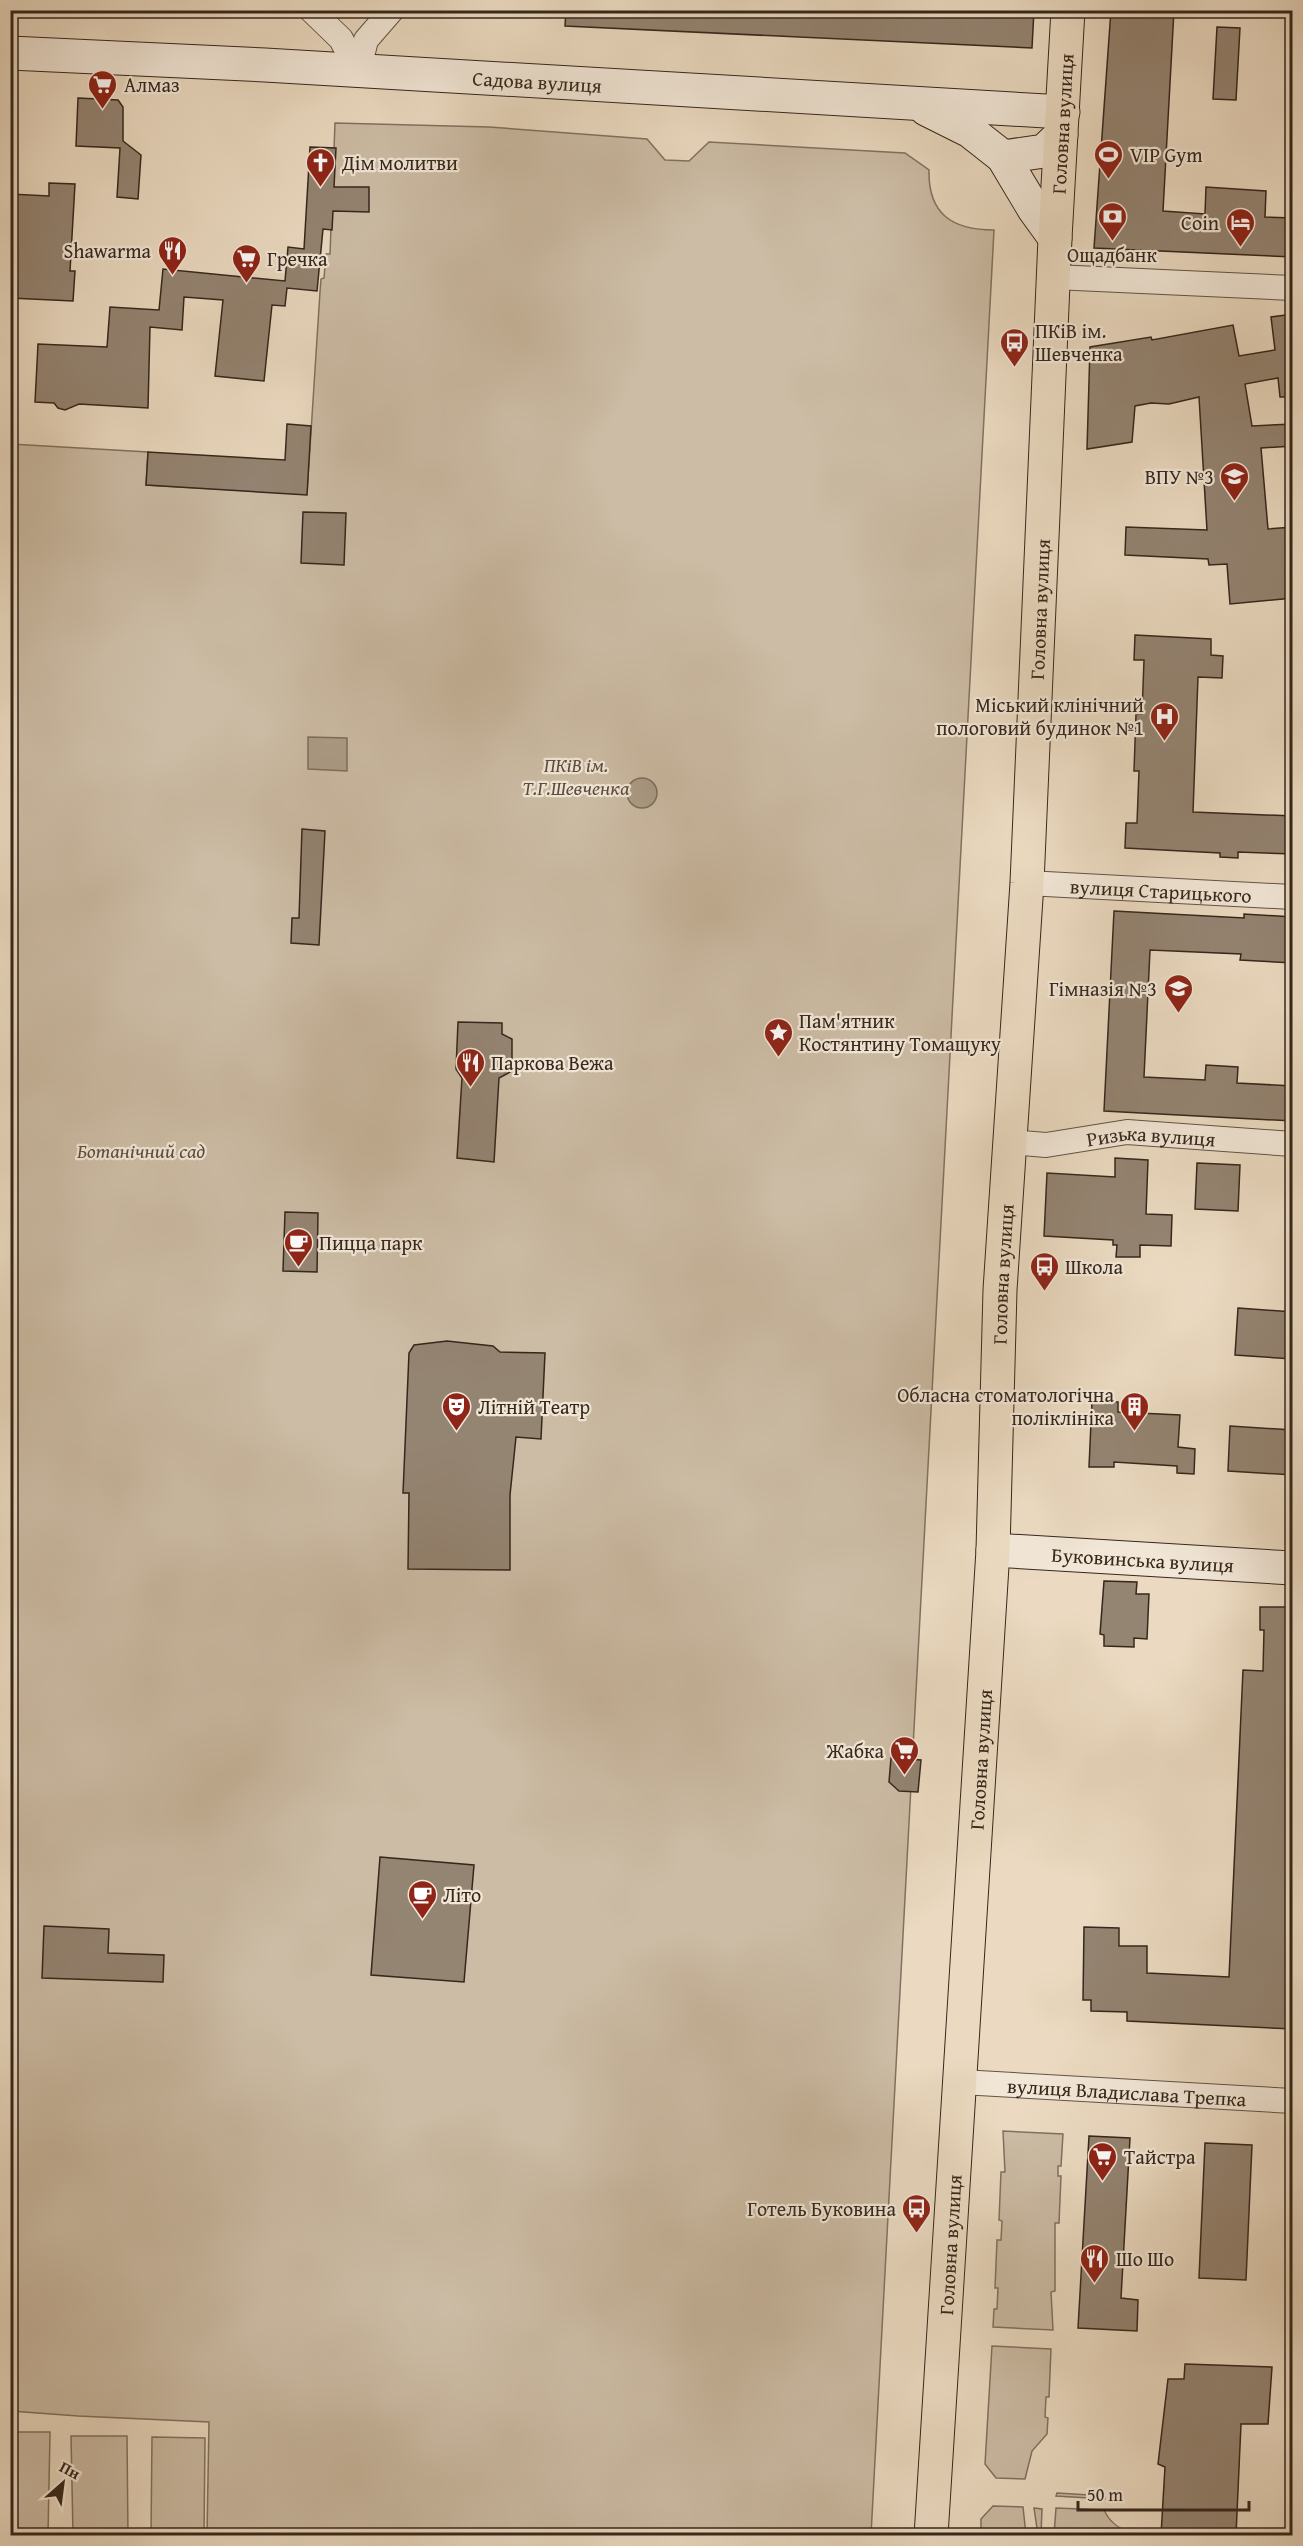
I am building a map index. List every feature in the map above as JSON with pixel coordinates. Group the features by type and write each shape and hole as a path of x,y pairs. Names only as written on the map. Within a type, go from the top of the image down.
{"main road":[{"name":"Головна вулиця","path":"931,2535 993,1550 1000,1290 1027,883 1055,238 1068,10"},
{"name":"Садова вулиця","path":"10,53 265,65 914,103 1062,124"},
{"path":"914,103 970,131 1004,157 1034,209 1055,238"},
{"path":"1004,157 1044,151 1062,124"},
{"name":"Буковинська вулиця","path":"993,1550 1293,1568"}],"street":[{"path":"311,10 341,39 358,72"},
{"path":"358,72 366,40 392,10"},
{"path":"1054,277 1293,288"},
{"name":"вулиця Старицького","path":"1027,883 1293,897"},
{"name":"Ризька вулиця","path":"1011,1142 1046,1144 1127,1132 1293,1144"},
{"name":"вулиця Владислава Трепка","path":"961,2082 1293,2101"}],"green space":[{"name":"ПКіВ ім. Т.Г.Шевченка","path":"335,123 489,127 647,139 665,160 689,161 709,142 905,153 929,170 933,198 945,216 966,227 994,230 871,2535 207,2535 209,2422 11,2411 11,444 148,452 146,485 307,494 321,279 324,278 326,254 330,254"},
{"path":"1003,2131 1063,2134 1061,2166 1058,2166 1058,2176 1061,2176 1059,2223 1055,2223 1055,2291 1051,2292 1053,2330 993,2327 998,2288 995,2288 997,2240 1001,2240 1002,2221 999,2220 1001,2172 1005,2172"},
{"path":"992,2346 1051,2349 1049,2397 1046,2397 1045,2417 1048,2418 1047,2434 1032,2451 1025,2479 996,2478 985,2464"},
{"path":"11,2432 50,2432 48,2535 11,2535"},
{"path":"71,2436 127,2436 128,2535 73,2535"},
{"path":"152,2437 205,2438 204,2535 151,2535"},
{"path":"1057,2493 1105,2496 1105,2499 1056,2496"},
{"path":"993,2506 1023,2507 1026,2535 981,2535 981,2519"},
{"path":"1034,2508 1042,2509 1041,2535 1038,2535"},
{"path":"1056,2508 1104,2510 1116,2525 1132,2532 1145,2532 1145,2535 1054,2535"}],"shaded area":[{"path":"308,737 347,738 347,771 308,769"},
{"path":"642,778 653,782 657,793 653,804 642,808 631,804 627,793 631,782"}],"building":[{"path":"566,10 1034,10 1032,48 565,26"},
{"path":"1111,10 1174,10 1163,211 1205,214 1206,187 1266,191 1265,217 1293,218 1293,257 1094,248"},
{"path":"1217,27 1240,28 1236,100 1213,99"},
{"path":"78,98 118,100 123,107 123,141 141,155 138,199 117,197 120,148 76,146"},
{"path":"310,147 336,148 334,187 369,187 369,212 333,211 332,230 323,229 317,291 287,288 285,306 272,305 264,381 215,376 223,300 184,297 182,330 150,327 148,408 79,404 65,410 58,408 54,403 35,402 38,344 107,347 110,307 159,310 163,269 285,281 288,247 304,249"},
{"path":"49,183 75,184 70,271 75,271 73,301 10,298 10,194 49,196"},
{"path":"1293,314 1293,397 1280,397 1278,378 1245,384 1252,426 1293,424 1293,446 1261,448 1268,529 1293,527 1293,598 1230,604 1227,564 1209,565 1208,559 1125,555 1126,527 1207,530 1199,397 1169,404 1151,403 1135,406 1132,442 1087,449 1090,347 1151,337 1152,340 1233,325 1239,356 1275,350 1271,317"},
{"path":"287,424 311,426 307,495 146,485 148,452 285,460"},
{"path":"303,512 346,513 344,565 301,563"},
{"name":"Міський клінічний пологовий будинок №1","path":"1135,635 1211,639 1211,655 1223,656 1222,678 1198,677 1193,812 1293,816 1293,854 1238,852 1238,858 1220,857 1220,853 1125,848 1126,823 1137,823 1139,771 1134,771 1136,714 1142,714 1144,660 1134,660"},
{"path":"302,829 325,831 319,945 291,943 292,918 299,918"},
{"path":"1114,911 1244,918 1244,914 1293,917 1293,963 1240,960 1241,954 1150,950 1144,1077 1205,1080 1206,1065 1238,1067 1237,1083 1293,1086 1293,1121 1104,1111"},
{"path":"458,1022 502,1023 502,1034 512,1039 512,1071 499,1078 494,1162 457,1158 462,1078 456,1069"},
{"path":"1115,1158 1148,1160 1146,1214 1172,1215 1171,1246 1140,1245 1140,1257 1116,1257 1117,1245 1113,1245 1113,1240 1044,1236 1047,1173 1115,1177"},
{"path":"1197,1163 1240,1165 1238,1211 1195,1209"},
{"path":"285,1212 318,1213 317,1272 283,1271"},
{"path":"1238,1308 1293,1312 1293,1359 1235,1355"},
{"path":"447,1341 493,1346 500,1352 545,1353 541,1439 516,1437 510,1495 510,1570 408,1569 409,1493 403,1493 409,1353 414,1345"},
{"name":"Обласна стоматологічна поліклініка","path":"1092,1401 1118,1402 1118,1412 1180,1415 1178,1447 1195,1449 1194,1474 1177,1473 1177,1466 1114,1462 1114,1467 1089,1467"},
{"path":"1230,1426 1293,1430 1293,1475 1228,1471"},
{"path":"1104,1581 1137,1582 1136,1594 1149,1594 1147,1639 1134,1638 1134,1647 1104,1646 1104,1635 1100,1634"},
{"path":"1260,1607 1293,1607 1290,1695 1293,1695 1291,1980 1293,1980 1293,2029 1127,2021 1127,2012 1091,2011 1091,2000 1083,2000 1084,1927 1119,1928 1119,1946 1147,1946 1147,1973 1229,1977 1243,1670 1263,1671 1264,1630 1260,1630"},
{"path":"891,1758 921,1760 918,1792 899,1791 889,1782"},
{"name":"Літо","path":"380,1857 474,1865 464,1982 371,1975"},
{"path":"44,1926 109,1929 108,1953 164,1955 163,1982 42,1978"},
{"path":"1089,2136 1130,2138 1121,2298 1138,2300 1137,2331 1078,2328"},
{"path":"1205,2143 1252,2145 1246,2280 1199,2278"},
{"path":"1185,2364 1272,2367 1268,2424 1241,2424 1236,2535 1161,2535 1165,2467 1158,2464 1168,2379 1184,2379"}],"place":[{"name":"Алмаз","path":"103,110"},
{"name":"VIP Gym","path":"1109,180"},
{"name":"Дім молитви","path":"321,188"},
{"name":"Ощадбанк","path":"1112,242"},
{"name":"Coin","path":"1240,248"},
{"name":"Shawarma","path":"172,276"},
{"name":"Гречка","path":"246,284"},
{"name":"ПКіВ ім. Шевченка","path":"1014,368"},
{"name":"ВПУ №3","path":"1235,502"},
{"name":"Міський клінічний пологовий будинок №1","path":"1165,742"},
{"name":"Гімназія №3","path":"1178,1014"},
{"name":"Пам'ятник Костянтину Томащуку","path":"778,1058"},
{"name":"Паркова Вежа","path":"470,1088"},
{"name":"Пицца парк","path":"298,1268"},
{"name":"Школа","path":"1044,1292"},
{"name":"Літній Театр","path":"457,1432"},
{"name":"Обласна стоматологічна поліклініка","path":"1135,1432"},
{"name":"Жабка","path":"905,1776"},
{"name":"Літо","path":"422,1920"},
{"name":"Тайстра","path":"1103,2182"},
{"name":"Готель Буковина","path":"917,2234"},
{"name":"Шо Шо","path":"1095,2284"}],"park label":[{"name":"Ботанічний сад","path":"141,1150"}]}
